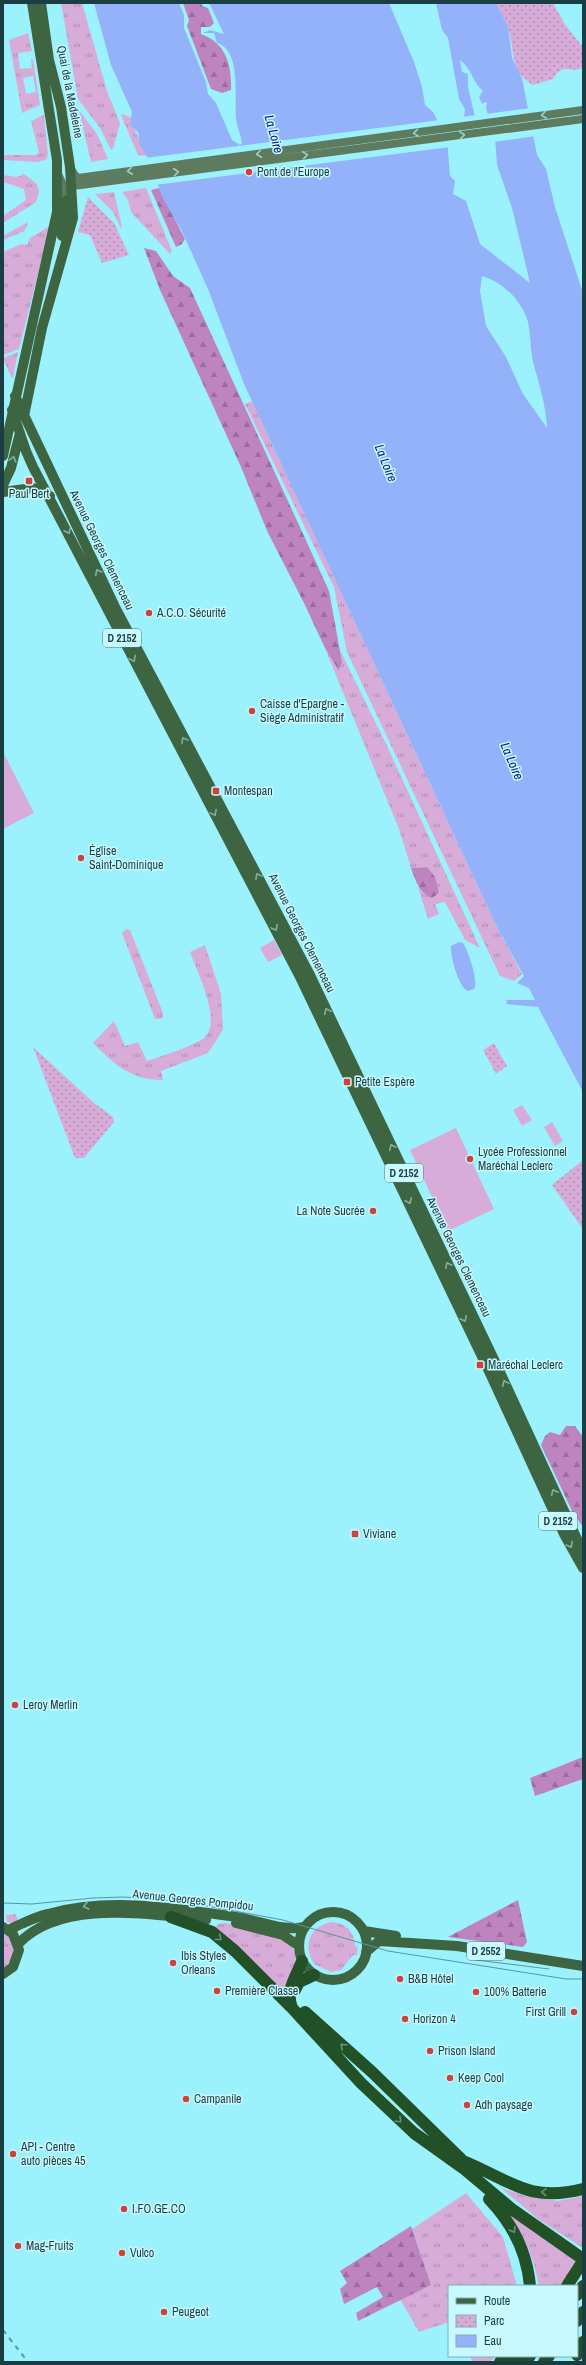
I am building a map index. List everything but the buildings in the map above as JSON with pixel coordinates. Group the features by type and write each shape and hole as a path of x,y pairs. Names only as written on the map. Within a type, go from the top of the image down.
{"highway":[{"path":"171,1917 212,1932 235,1951 292,2008 361,2083 400,2121 463,2164 527,2190 557,2193 583,2189"},
{"path":"292,2008 289,2001 290,1990 302,1961"},
{"path":"314,1975 299,1982 294,1994 298,2007 359,2060 463,2164 513,2210 581,2256 567,2285"},
{"path":"463,2164 468,2177 503,2214 516,2234 524,2254 530,2285"},
{"path":"578,2354 583,2342"}],"main road":[{"name":"Quai de la Madeleine","path":"32,3 60,176 76,186"},
{"name":"Quai de la Madeleine","path":"41,3 49,60 61,106 70,167 76,186"},
{"path":"45,77 55,108 64,174 76,186"},
{"path":"76,186 583,110"},
{"path":"76,186 583,119"},
{"path":"3,484 11,468 24,418 51,298 73,218 76,186"},
{"path":"51,298 53,266 63,234 66,216 76,186"},
{"path":"3,456 54,229 76,186"},
{"path":"15,404 20,433"},
{"name":"Avenue Georges Clemenceau","path":"15,404 24,418 150,674 309,972 493,1358 539,1470"},
{"path":"8,431 13,421 24,418"},
{"path":"24,418 59,497 66,505"},
{"name":"D 2152","path":"20,433 26,451 50,496"},
{"path":"3,492 33,488 50,496"},
{"name":"Avenue Georges Clemenceau","path":"50,496 141,676 278,934 339,1055 513,1422 530,1461 539,1470"},
{"name":"D 2152","path":"539,1470 583,1552"},
{"name":"D 2152","path":"539,1470 564,1534 583,1568"},
{"name":"Avenue Georges Pompidou","path":"299,1946 290,1938 262,1929 232,1922 144,1914 102,1913 71,1918 35,1931 18,1944 6,1928 48,1914 93,1905 153,1906 254,1920 292,1929 305,1927"},
{"path":"337,1912 353,1918 364,1931 367,1943 366,1952 360,1966 348,1977 331,1980 314,1975 302,1961 299,1946 305,1927 318,1915 337,1912"},
{"name":"D 2552","path":"364,1931 411,1938 427,1943"},
{"name":"D 2552","path":"366,1952 379,1941 427,1943 583,1966"},
{"path":"3,1974 17,1962 18,1944"}],"green space":[{"path":"61,3 82,3 107,91 120,123 113,149 111,150 100,128 78,99"},
{"path":"183,3 202,3 202,6 208,8 214,23 210,27 201,27 201,34 210,38 216,43 226,56 229,64 231,90 222,93 211,89 187,26 189,20"},
{"path":"496,3 553,3 566,26 583,47 583,68 574,70 563,69 553,79 533,85 526,80 517,68 508,27"},
{"path":"28,33 32,51 18,53 20,69 32,68 31,59 33,59 40,105 22,113 9,40","holes":["33,76 36,92 26,94 23,78"]},
{"path":"79,110 97,134 108,159 91,162"},
{"path":"123,114 132,118 130,122 147,156 138,155 121,115"},
{"path":"44,115 48,155 46,160 36,162 3,160 3,155 36,155 39,153 31,121"},
{"path":"24,174 37,184 39,191 36,202 3,223 3,216 26,200 24,189 3,182 3,175 17,177"},
{"path":"146,188 172,251 170,254 131,212 128,200 122,192"},
{"path":"159,188 185,239 182,244 176,247 151,190"},
{"path":"114,192 121,228 113,212 95,194"},
{"path":"88,197 114,223 129,255 102,263 90,235 78,232"},
{"path":"28,222 24,232 3,240 3,236"},
{"path":"50,226 19,349 3,355 3,252 21,244 27,245 30,238"},
{"path":"144,248 156,251 173,276 190,288 329,591 342,662 339,671 324,646 268,533 241,467 160,290"},
{"path":"18,352 13,378 11,377 3,358"},
{"path":"252,401 497,927 522,974 514,981 500,976 347,652 334,587 245,404"},
{"path":"324,646 339,671 342,662 340,650 387,746 480,948 465,940 445,902 435,904 439,914 428,919 418,887 425,895 427,867 411,868 399,829"},
{"path":"3,752 34,813 3,829"},
{"path":"427,867 435,877 439,893 432,898 421,890 416,882 411,868"},
{"path":"126,929 130,930 163,1013 163,1017 161,1019 155,1019 122,933"},
{"path":"274,940 282,955 268,962 260,948"},
{"path":"205,945 221,994 223,1030 208,1053 161,1071 163,1080 142,1077 124,1070 93,1043 114,1021 125,1046 138,1042 147,1061 199,1041 204,1038 209,1031 211,1021 207,996 190,952"},
{"path":"494,1043 507,1066 496,1074 483,1050"},
{"path":"33,1047 94,1103 113,1117 114,1122 84,1158 75,1158"},
{"path":"522,1105 532,1120 522,1126 513,1110"},
{"path":"552,1122 563,1141 555,1146 544,1127"},
{"path":"456,1128 494,1209 448,1231 410,1150"},
{"path":"583,1160 583,1229 552,1185"},
{"path":"566,1426 575,1426 583,1437 583,1527 572,1511 541,1445 545,1436 550,1432 560,1435"},
{"path":"583,1757 583,1779 535,1796 530,1778"},
{"path":"518,1900 527,1942 523,1947 448,1937"},
{"path":"15,1914 19,1921 12,1923 7,1922 6,1915"},
{"path":"331,1922 345,1926 353,1936 355,1946 358,1947 357,1954 352,1956 341,1970 331,1972 314,1964 310,1957 309,1943 313,1932 324,1924"},
{"path":"225,1923 262,1930 285,1941 293,1949 296,1959 290,1982 284,1991 215,1928 218,1924"},
{"path":"3,1933 8,1936 14,1950 13,1956 8,1965 3,1968"},
{"path":"501,2188 526,2196 558,2201 583,2196 583,2248 538,2219"},
{"path":"466,2193 503,2237 517,2285 448,2285 448,2322 419,2332 400,2299 431,2285 412,2229"},
{"path":"505,2210 583,2264 572,2285 539,2285 531,2255"},
{"path":"411,2226 431,2285 358,2321 356,2313 383,2297 377,2287 344,2304 340,2289 347,2283 340,2271"},
{"path":"470,2357 494,2357 491,2362 473,2362"}],"water":[{"name":"La Loire","path":"94,3 179,3 184,15 184,28 206,82 208,94 216,103 232,140 240,145 242,143 236,119 235,76 230,55 225,47 217,43 214,33 203,33 210,30 224,34 209,3 389,3 414,62 422,87 425,105 433,112 447,139 450,176 455,181 453,194 466,201 480,244 530,283 512,208 497,165 495,138 486,108 487,103 485,102 482,104 479,97 483,91 460,60 462,72 468,74 468,87 475,117 464,118 465,109 459,99 448,38 442,30 436,3 496,3 508,26 512,58 522,78 537,155 546,169 555,207 583,293 583,1092 538,1007 506,1004 507,1000 535,1000 529,988 517,983 524,976 497,927 244,384 208,289 181,229 163,199 149,160 140,145 138,132 130,125 132,112 111,65","holes":["482,276 490,279 511,293 525,314 529,327 533,362 544,403 547,428 523,394 506,357 486,326 480,291"]},
{"path":"459,942 463,943 465,947 474,973 474,989 468,991 461,984 458,978 452,957 451,946"}],"pier":[{"path":"531,108 536,136 493,142 491,127 485,114"},
{"path":"477,115 477,122 463,122 462,117"},
{"name":"Pont de l'Europe","path":"440,120 448,134 450,147 155,185 145,158"}],"tram line":[{"path":"3,1903 32,1904 93,1898 123,1897 180,1901 283,1920 388,1951 566,1979 583,1979"},
{"path":"476,1960 549,1969"}],"railway":[{"path":"3,2330 28,2362"}],"place":[{"name":"Pont de l'Europe","path":"249,172"},
{"name":"Paul Bert","path":"29,481"},
{"name":"A.C.O. Sécurité","path":"149,613"},
{"name":"Caisse d'Epargne - Siège Administratif","path":"252,711"},
{"name":"Montespan","path":"216,791"},
{"name":"Église Saint-Dominique","path":"81,858"},
{"name":"Petite Espère","path":"347,1082"},
{"name":"Lycée Professionnel Maréchal Leclerc","path":"470,1159"},
{"name":"La Note Sucrée","path":"373,1211"},
{"name":"Maréchal Leclerc","path":"480,1365"},
{"name":"Viviane","path":"355,1534"},
{"name":"Leroy Merlin","path":"15,1705"},
{"name":"Ibis Styles Orleans","path":"173,1963"},
{"name":"B&B Hôtel","path":"400,1979"},
{"name":"Première Classe","path":"217,1991"},
{"name":"100% Batterie","path":"476,1992"},
{"name":"First Grill","path":"574,2012"},
{"name":"Horizon 4","path":"405,2019"},
{"name":"Prison Island","path":"430,2051"},
{"name":"Keep Cool","path":"450,2078"},
{"name":"Campanile","path":"186,2099"},
{"name":"Adh paysage","path":"467,2105"},
{"name":"API - Centre auto pièces 45","path":"13,2154"},
{"name":"I.FO.GE.CO","path":"124,2209"},
{"name":"Mag-Fruits","path":"18,2246"},
{"name":"Vulco","path":"122,2253"},
{"name":"Peugeot","path":"164,2312"}]}
